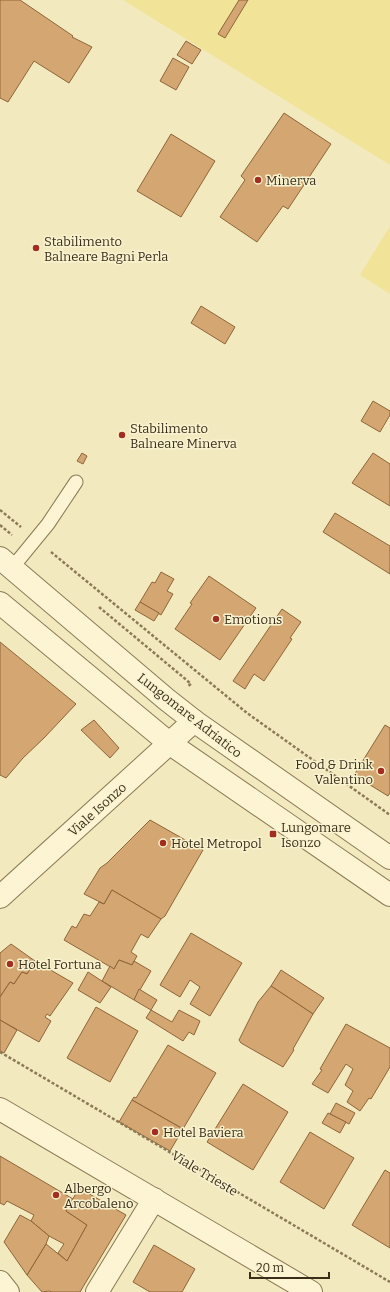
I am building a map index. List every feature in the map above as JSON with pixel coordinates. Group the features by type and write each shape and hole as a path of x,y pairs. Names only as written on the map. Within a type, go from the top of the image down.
{"street":[{"name":"Lungomare Adriatico","path":"6,563 194,721 390,858"},
{"path":"0,603 169,743 390,895"},
{"name":"Viale Isonzo","path":"0,897 194,721"},
{"path":"0,1108 311,1292"},
{"path":"97,1292 154,1199"},
{"path":"0,1282 8,1292"}],"lane":[{"path":"6,563 36,540 76,482"}],"path":[{"path":"0,510 247,713 390,815"},
{"name":"Viale Trieste","path":"0,1052 390,1282"}],"sand":[{"path":"123,0 390,0 390,165"},
{"path":"390,226 390,294 360,275"}],"building":[{"path":"0,0 20,0 73,36 72,37 92,47 69,83 34,61 8,102 0,98"},
{"path":"239,0 248,0 225,38 218,34"},
{"path":"186,41 201,50 192,64 177,55"},
{"path":"173,58 189,67 176,90 160,81"},
{"path":"284,113 331,144 288,209 283,206 257,242 220,217 245,180 241,176"},
{"path":"171,134 215,161 181,217 137,191"},
{"path":"201,306 235,327 225,344 191,323"},
{"path":"373,401 390,411 390,415 380,432 361,421"},
{"path":"82,453 87,456 83,464 77,461"},
{"path":"373,453 390,464 390,506 352,483"},
{"path":"335,513 390,546 390,574 323,532"},
{"path":"161,572 174,579 167,591 173,594 161,615 140,602 152,582 155,583"},
{"name":"Emotions","path":"209,576 256,608 220,660 175,629 192,604 190,603"},
{"path":"140,602 159,613 154,621 135,610"},
{"path":"282,609 301,622 290,638 292,639 264,681 254,674 245,689 233,681"},
{"path":"0,642 76,704 23,758 6,778 0,775"},
{"path":"94,720 119,748 110,758 81,730"},
{"path":"385,725 390,728 390,793 388,796 354,775"},
{"path":"150,820 203,850 165,916 161,919 112,890 104,904 84,894 100,868 107,863"},
{"path":"112,890 161,919 148,938 141,934 131,952 137,956 132,965 119,960 114,969 64,940 72,926 76,928 84,914 90,916 99,902 104,904"},
{"path":"191,933 242,963 210,1016 190,1004 200,987 190,980 180,997 160,985"},
{"path":"11,944 35,961 27,974 22,972 14,984 10,982 0,997 0,953"},
{"path":"119,960 132,965 134,961 151,971 134,1000 102,981 110,966 114,969"},
{"path":"35,961 73,983 50,1016 47,1014 45,1017 51,1021 39,1042 0,1020 0,997 10,982 14,984 22,972 27,974"},
{"path":"281,970 324,998 313,1014 271,986"},
{"path":"88,972 111,987 100,1003 78,990"},
{"path":"271,986 313,1014 283,1067 241,1043 239,1040 258,1002"},
{"path":"139,989 157,1000 151,1010 134,1000"},
{"path":"96,1007 138,1031 110,1082 67,1058"},
{"path":"151,1010 172,1022 179,1010 200,1021 194,1035 189,1032 183,1041 146,1018"},
{"path":"0,1020 17,1030 4,1053 0,1051"},
{"path":"346,1024 390,1048 390,1067 371,1099 369,1098 360,1111 347,1102 353,1091 345,1085 353,1069 346,1064 328,1093 312,1084 322,1070 320,1069"},
{"path":"168,1045 216,1073 183,1129 132,1100 134,1097 136,1098"},
{"path":"243,1084 288,1112 253,1170 207,1142"},
{"path":"132,1100 183,1129 170,1151 119,1122"},
{"path":"336,1103 355,1113 349,1124 330,1114"},
{"path":"328,1113 346,1122 340,1133 322,1123"},
{"path":"310,1132 354,1158 324,1209 280,1182"},
{"path":"0,1156 73,1199 66,1211 87,1225 67,1261 58,1253 64,1244 49,1236 31,1221 34,1215 7,1201 4,1205 0,1203"},
{"path":"385,1170 390,1173 390,1248 352,1225"},
{"path":"79,1188 126,1215 80,1292 42,1292 27,1275 46,1244 67,1261 87,1225 66,1211"},
{"path":"20,1215 31,1221 49,1236 46,1244 27,1275 4,1242"},
{"path":"154,1245 195,1269 182,1292 150,1292 133,1282"}],"place":[{"name":"Minerva","path":"258,180"},
{"name":"Stabilimento Balneare Bagni Perla","path":"36,248"},
{"name":"Stabilimento Balneare Minerva","path":"122,435"},
{"name":"Emotions","path":"216,619"},
{"name":"Food & Drink Valentino","path":"381,771"},
{"name":"Lungomare Isonzo","path":"273,834"},
{"name":"Hotel Metropol","path":"163,843"},
{"name":"Hotel Fortuna","path":"10,964"},
{"name":"Hotel Baviera","path":"155,1132"},
{"name":"Albergo Arcobaleno","path":"56,1195"}]}
